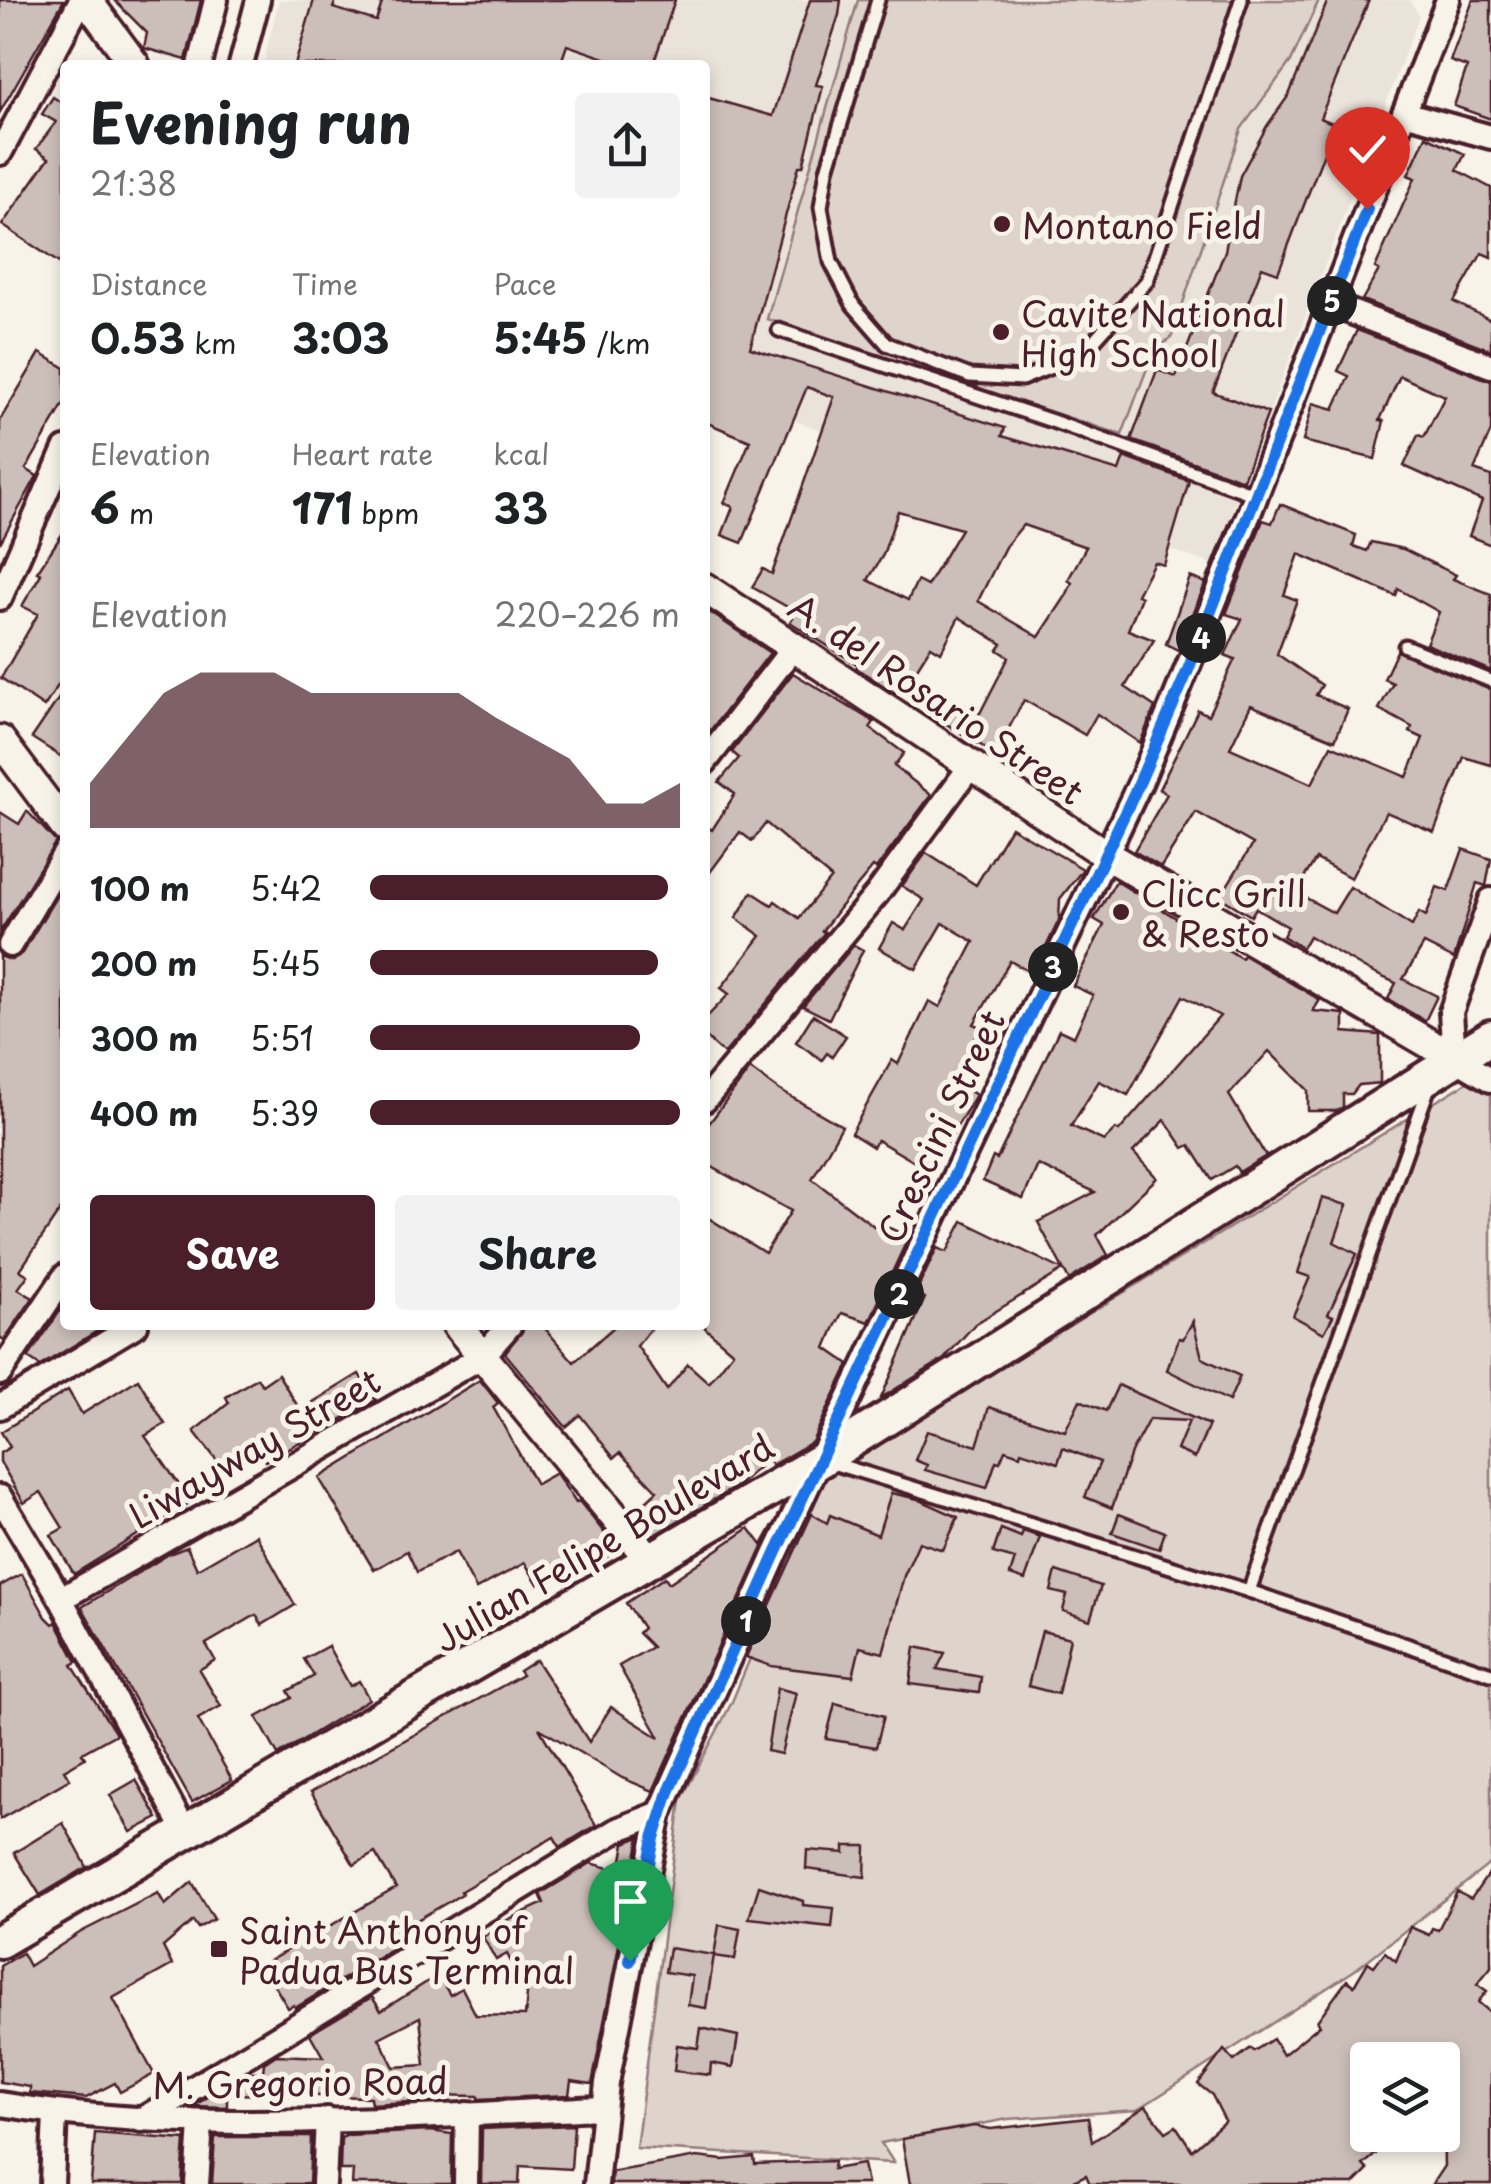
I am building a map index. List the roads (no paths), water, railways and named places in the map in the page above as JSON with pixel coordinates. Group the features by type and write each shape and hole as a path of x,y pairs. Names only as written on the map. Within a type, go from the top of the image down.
{"main road":[{"name":"Julian Felipe Boulevard","path":"0,1941 820,1460 1491,1036"}],"street":[{"path":"0,152 84,0 131,60"},
{"path":"201,60 216,0"},
{"path":"242,60 258,0"},
{"name":"Crescini Street","path":"596,2184 603,2108 660,1813 820,1460 1106,855 1188,670 1404,113 1442,5"},
{"path":"1404,113 1491,137"},
{"path":"1330,304 1491,366"},
{"path":"0,598 60,460"},
{"name":"A. del Rosario Street","path":"710,591 1106,855 1444,1065 1491,1080"},
{"path":"710,756 794,648"},
{"path":"3,754 60,821"},
{"path":"710,1094 876,894 970,768"},
{"path":"10,945 60,861"},
{"path":"1444,1065 1451,1012 1491,900"},
{"path":"0,1372 60,1283"},
{"path":"0,1407 128,1330"},
{"path":"461,1330 651,1561"},
{"name":"Liwayway Street","path":"61,1599 483,1356 506,1330"},
{"path":"0,1497 61,1599 186,1833"},
{"path":"142,2120 618,1830 660,1813"},
{"name":"M. Gregorio Road","path":"0,2104 55,2113 201,2124 603,2108"},
{"path":"52,2184 55,2113"},
{"path":"466,2184 467,2114"},
{"path":"324,2184 327,2119"},
{"path":"197,2184 201,2124"}],"lane":[{"path":"878,0 826,170 821,207 831,262 852,305 887,344 970,376 1022,379 1082,354 1148,280 1241,0"},
{"path":"779,330 1052,421 1256,495"},
{"path":"1405,646 1491,682"},
{"path":"1249,1591 1444,1065"},
{"path":"820,1460 1249,1591 1491,1674"}],"place":[{"name":"Montano Field","path":"1002,224"},
{"name":"Cavite National High School","path":"1001,332"},
{"name":"Clicc Grill & Resto","path":"1121,912"},
{"name":"Saint Anthony of Padua Bus Terminal","path":"219,1949"}]}
